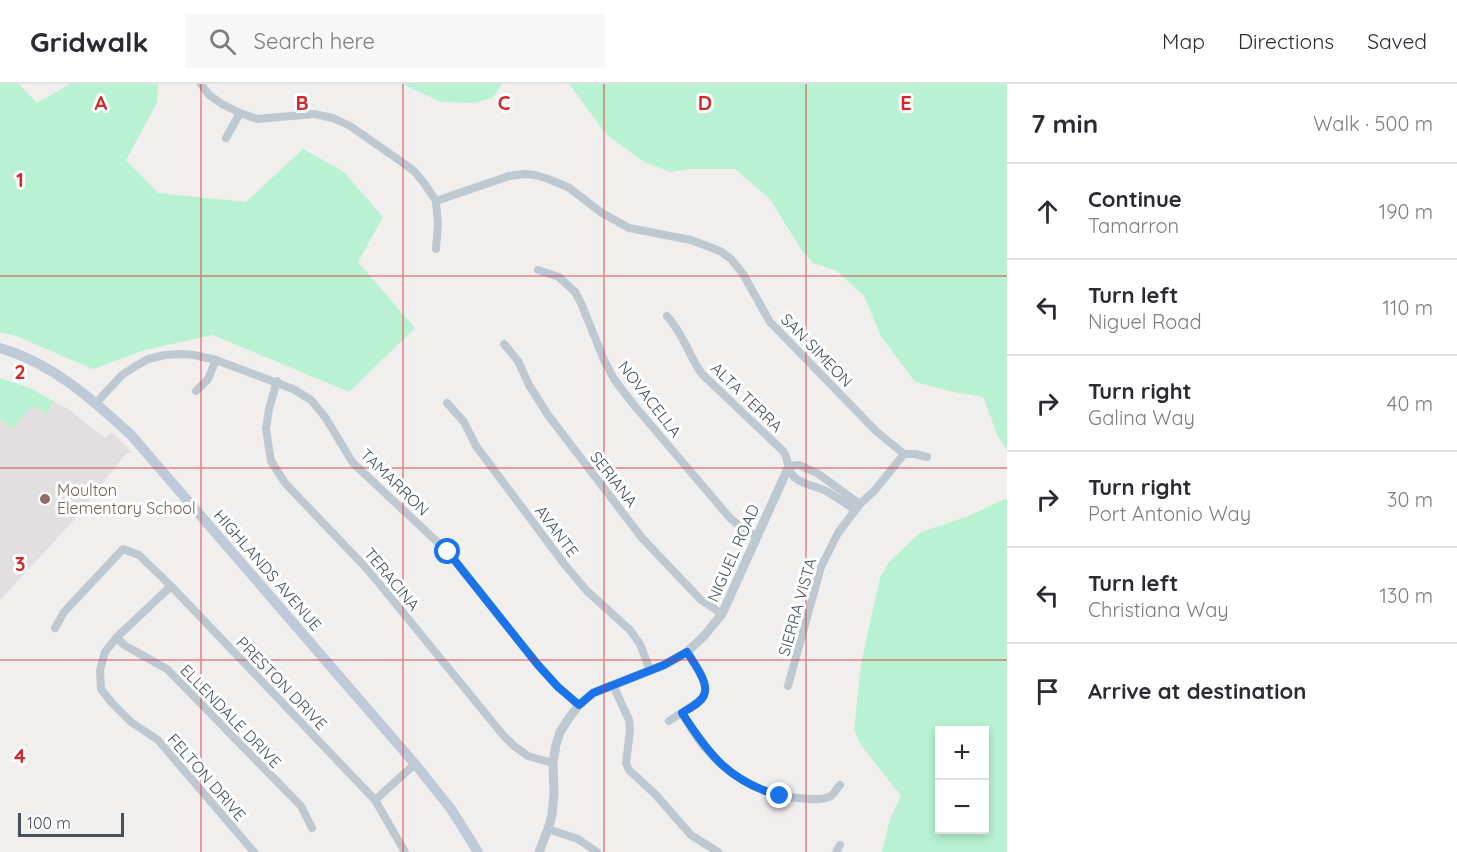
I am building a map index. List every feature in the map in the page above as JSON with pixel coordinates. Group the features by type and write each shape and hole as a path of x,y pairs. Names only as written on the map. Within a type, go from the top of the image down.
{"main road":[{"name":"HIGHLANDS AVENUE","path":"0,348 43,365 96,403 131,435 415,764 451,809 478,852"}],"street":[{"path":"201,84 209,95 222,104 257,119 315,114 333,118 350,126 414,171 424,183 436,201 438,224 436,249"},
{"path":"226,138 240,113"},
{"name":"SAN SIMEON","path":"436,201 509,176 525,174 548,178 568,187 602,213 630,228 691,240 720,251 731,259 743,274 770,322 877,432 904,454 915,454 927,458"},
{"name":"NOVACELLA","path":"538,270 559,277 575,292 614,379 730,518 744,530 757,536"},
{"name":"ALTA TERRA","path":"667,316 680,333 702,374 783,451 794,477 858,507"},
{"name":"SERIANA","path":"504,344 518,361 529,385 548,415 642,538 700,599 722,614"},
{"name":"TAMARRON","path":"96,403 122,375 148,359 165,355 194,355 216,360 293,388 311,400 325,417 353,463 448,552 538,665 579,705"},
{"path":"196,391 208,379 216,360"},
{"name":"TERACINA","path":"277,381 266,429 272,461 285,483 369,571 502,735 528,756 553,763"},
{"name":"AVANTE","path":"447,403 464,422 476,446 565,565 587,591 630,630 640,644 650,670"},
{"name":"SIERRA VISTA","path":"788,686 821,567 838,533 904,454"},
{"path":"789,466 799,465 817,473 858,507"},
{"name":"NIGUEL ROAD","path":"538,852 552,815 553,763 556,745 560,732 569,718 593,693 664,665 687,652 704,636 722,614 789,466"},
{"name":"PRESTON DRIVE","path":"55,628 64,612 123,549 139,555 375,800 405,852"},
{"name":"FELTON DRIVE","path":"171,586 117,637 105,652 100,670 101,689 131,722 158,740 254,852"},
{"name":"ELLENDALE DRIVE","path":"117,637 124,645 167,669 301,806 312,828"},
{"path":"669,721 706,694 698,670 687,652"},
{"path":"613,685 629,720 626,763 628,770 655,794 691,835 718,852"},
{"path":"682,713 704,747 718,761 736,776 765,791 780,796 816,799 830,796 840,785"},
{"path":"375,800 415,764"},
{"path":"548,829 578,839 597,852"}],"shaded area":[{"name":"Moulton Elementary School","path":"55,402 68,409 105,438 112,432 133,453 127,453 124,456 74,520 0,600 0,419 12,429 32,406 40,409"}],"green space":[{"path":"0,84 19,84 37,103 70,84 158,84 157,103 126,160 158,193 246,202 303,149 344,172 383,217 358,262 415,328 349,392 213,335 145,350 93,369 16,336 0,332"},
{"path":"402,84 502,84 492,98 474,103 441,102"},
{"path":"569,84 1007,84 1007,450 998,437 983,397 915,382 881,336 864,296 837,271 813,263 802,251 770,199 735,169 690,169 670,172 644,162 606,134"},
{"path":"0,378 30,388 55,402 50,406 47,415 32,406 12,429 0,419"},
{"path":"1007,498 1007,852 882,852 890,819 901,796 861,745 854,730 861,664 880,578 889,562 921,532 966,517"}],"place":[{"name":"Moulton Elementary School","path":"45,499"}],"route":[{"path":"448,552 538,665 579,705 593,693 664,665 687,652 698,670 706,694 682,713 704,747 718,761 749,784 780,796"}]}
